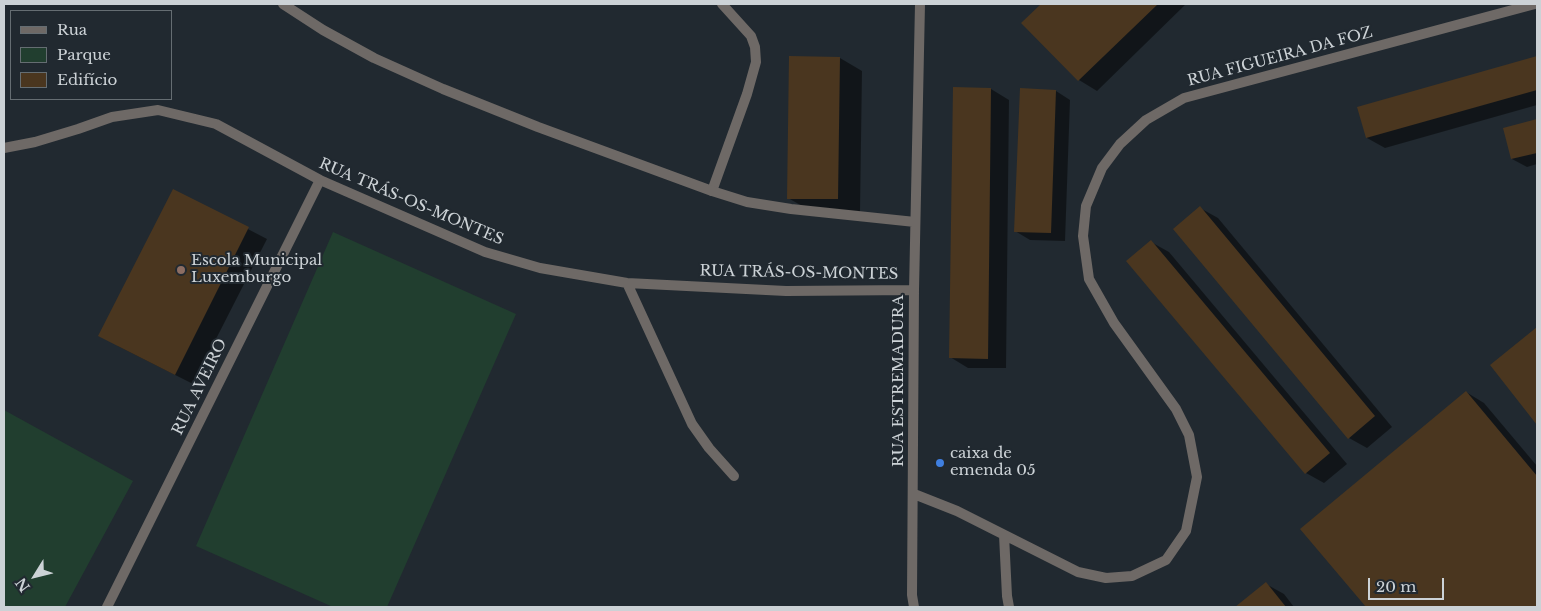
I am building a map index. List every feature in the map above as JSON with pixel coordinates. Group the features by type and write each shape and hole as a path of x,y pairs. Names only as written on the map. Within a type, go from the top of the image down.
{"street":[{"path":"283,4 323,30 374,58 443,89 538,127 712,191 747,202 791,209 915,222"},
{"path":"712,191 747,94 756,62 755,47 751,36 722,4"},
{"name":"RUA ESTREMADURA","path":"914,607 912,595 914,290 920,4"},
{"name":"RUA FIGUEIRA DA FOZ","path":"914,494 957,511 1078,572 1106,578 1132,576 1166,560 1186,531 1196,477 1189,435 1176,409 1114,324 1090,279 1083,236 1086,206 1102,168 1120,144 1146,120 1184,98 1535,4"},
{"name":"RUA TRÁS-OS-MONTES","path":"4,148 35,142 112,117 158,110 216,124 320,180 485,252 540,268 627,283 786,291 914,290"},
{"name":"RUA AVEIRO","path":"108,607 320,180"},
{"path":"627,283 692,424 709,448 734,476"},
{"path":"1004,535 1009,607"}],"green space":[{"path":"333,232 516,314 387,607 333,607 196,546"},
{"path":"4,410 133,481 65,607 4,607"}],"building":[{"path":"1041,4 1158,4 1078,81 1021,23"},
{"path":"789,56 840,57 838,199 787,199"},
{"path":"1537,56 1537,90 1366,138 1357,107"},
{"path":"953,87 991,88 988,359 949,358"},
{"path":"1020,88 1056,90 1051,233 1014,232"},
{"path":"1537,119 1537,153 1511,159 1503,128"},
{"path":"173,189 249,227 175,375 98,336"},
{"path":"1200,206 1375,416 1348,439 1173,229"},
{"path":"1151,240 1330,453 1305,474 1126,261"},
{"path":"1537,327 1537,425 1490,365"},
{"path":"1466,391 1537,476 1537,607 1366,607 1300,529"},
{"path":"1266,582 1286,607 1235,607"}],"place":[{"name":"Escola Municipal Luxemburgo","path":"181,270"},
{"name":"caixa de emenda 05","path":"940,463"}]}
